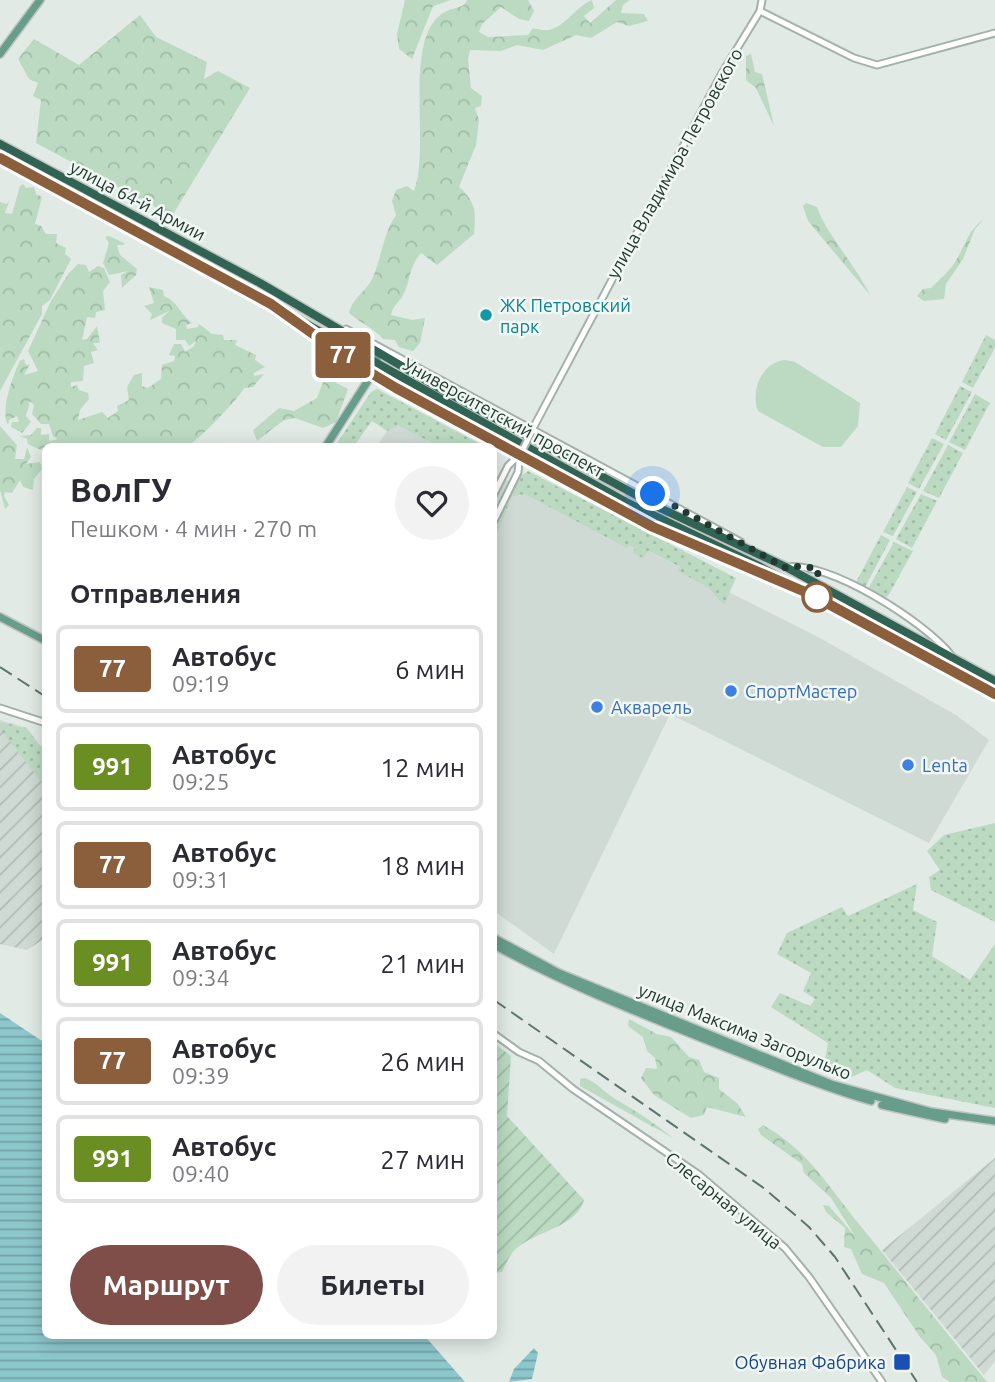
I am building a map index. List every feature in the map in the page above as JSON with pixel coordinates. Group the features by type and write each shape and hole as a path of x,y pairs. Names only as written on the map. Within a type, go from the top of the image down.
{"highway":[{"name":"улица 64-й Армии","path":"0,144 260,283"},
{"name":"улица 64-й Армии","path":"0,158 284,312"},
{"name":"Университетский проспект","path":"260,283 375,351 662,509 786,568 995,681"},
{"name":"Университетский проспект","path":"284,312 626,502 810,594 995,694"}],"main road":[{"path":"0,54 40,0"},
{"path":"328,443 378,365 375,351"},
{"path":"0,617 42,639"},
{"name":"улица Максима Загорулько","path":"497,940 569,978 831,1084 932,1112 995,1123"},
{"name":"улица Максима Загорулько","path":"497,947 556,979 829,1088 929,1117 995,1123"}],"street":[{"path":"762,0 760,11 855,58 877,65 995,33"},
{"name":"улица Владимира Петровского","path":"521,453 722,73 760,11"},
{"name":"Университетский проспект","path":"260,283 786,568"},
{"name":"Университетский проспект","path":"284,312 372,374 673,537 810,594"},
{"path":"497,488 508,466 521,453"},
{"path":"497,515 518,472 521,453"},
{"path":"786,568 802,566 818,569 850,585 912,620 938,639 953,658"},
{"path":"0,708 42,722"},
{"name":"Слесарная улица","path":"497,1036 519,1052 539,1061 573,1089 698,1174 785,1248 809,1277 881,1382"}],"shaded area":[{"path":"398,426 433,443 379,443 387,431"},
{"path":"497,476 818,637 956,715 989,740 929,843 670,714 554,954 497,913"},
{"path":"0,720 27,728 42,748 42,940 27,950 0,944"},
{"path":"995,1158 995,1361 984,1375 882,1250"}],"green space":[{"path":"405,0 451,0 433,6 412,59 399,49 397,34"},
{"path":"467,0 528,0 534,11 529,21 519,19 501,7 482,24 479,32 488,37 528,35 533,28 551,29 565,22 592,0 594,8 584,16 590,23 616,0 630,0 623,5 621,13 644,14 648,21 629,26 617,22 591,38 576,35 543,50 517,45 501,51 470,50 468,59 471,88 482,96 481,106 475,108 479,120 476,145 459,187 474,208 474,234 437,265 421,253 414,263 406,289 391,315 412,320 425,318 420,343 413,351 399,347 395,340 383,339 349,313 376,269 388,230 396,215 392,201 396,190 407,186 414,191 420,149 420,69 431,26 443,13 464,5"},
{"path":"140,15 156,37 207,62 204,79 218,71 250,88 172,216 36,143 41,100 33,96 38,83 29,79 18,59 34,39 79,65"},
{"path":"751,54 755,72 762,74 774,126 756,88 746,80 746,56"},
{"path":"0,148 283,302 287,306 0,152"},
{"path":"23,184 26,188 34,187 36,194 42,197 35,224 41,226 46,234 57,234 56,243 66,248 65,254 71,259 50,300 42,306 42,314 0,391 0,202 6,204 9,201 5,213 12,214 20,186"},
{"path":"806,203 817,207 870,295 808,221 803,206"},
{"path":"984,219 975,229 963,259 946,284 944,299 924,301 917,296 923,289 931,288 949,270 972,232"},
{"path":"109,236 124,243 117,245 120,255 137,269 136,275 122,288 121,275 128,271 109,275 103,263 109,243 105,237"},
{"path":"78,264 86,265 89,272 98,266 104,268 110,282 103,291 105,310 96,312 95,318 87,317 82,340 87,339 97,326 100,343 93,343 98,350 91,352 94,363 84,366 83,381 71,382 71,387 77,385 79,390 88,393 89,399 80,410 78,420 102,412 108,418 118,411 117,406 129,400 127,387 134,375 142,373 142,386 148,388 161,379 162,365 174,361 175,356 169,355 174,344 181,344 185,352 194,346 196,341 189,346 185,340 176,340 176,329 162,323 162,318 169,311 150,320 152,314 144,306 154,303 149,287 163,290 164,296 173,301 192,323 186,325 187,329 198,327 199,324 212,334 223,335 224,340 237,340 235,345 256,355 255,360 265,367 254,373 254,376 264,374 253,387 244,388 220,417 191,443 42,443 41,450 28,444 27,439 20,436 31,435 37,428 41,428 41,435 49,434 49,441 58,439 53,436 49,424 41,424 32,414 34,405 30,401 26,416 31,422 22,433 11,427 12,422 19,422 17,416 9,420 8,425 6,404 20,361 24,359 26,365 30,364 24,375 38,371 28,351 51,301"},
{"path":"986,335 995,340 995,348 973,388 962,382"},
{"path":"785,360 795,362 860,403 858,426 841,447 823,447 758,411 756,395 760,379 770,366"},
{"path":"325,377 348,389 336,422 323,428 295,418 284,420 257,441 253,430 279,408 294,411 317,398"},
{"path":"960,386 972,392 946,440 935,434"},
{"path":"377,389 478,443 433,443 398,426 387,431 372,421 356,443 337,443 371,392"},
{"path":"975,394 990,403 965,450 949,442"},
{"path":"0,426 17,445 15,459 24,459 27,447 31,457 26,464 40,462 42,469 34,479 33,490 23,487 20,480 12,493 5,492 4,496 9,505 5,509 0,490"},
{"path":"932,438 944,444 919,489 908,483"},
{"path":"948,445 963,453 939,498 923,491"},
{"path":"528,471 736,578 724,605 708,587 678,571 680,567 648,551 643,558 633,553 635,548 629,545 627,548 525,494 512,496 497,533 497,520 520,476"},
{"path":"907,487 917,492 893,536 883,532"},
{"path":"921,494 937,501 912,548 896,539"},
{"path":"881,535 890,540 864,589 856,582"},
{"path":"894,542 913,551 888,596 883,598 867,591"},
{"path":"0,722 27,729 42,749 42,782 0,729"},
{"path":"995,823 995,922 931,890 929,877 940,870 927,851 944,835"},
{"path":"917,884 913,910 937,922 932,956 970,980 995,944 995,1108 895,1088 867,1070 847,1079 823,1070 828,1043 771,1007 780,993 810,1006 815,999 803,991 811,973 777,954 787,933 842,907 848,916"},
{"path":"629,1019 657,1034 671,1037 689,1057 699,1060 704,1072 719,1078 719,1089 737,1103 746,1117 707,1107 704,1115 691,1118 654,1095 641,1078 646,1068 657,1069 655,1058 647,1051 643,1037 628,1026"},
{"path":"497,1045 511,1056 507,1116 584,1200 580,1209 565,1223 517,1248 502,1272 497,1273"},
{"path":"585,1078 673,1138 580,1086 580,1079"},
{"path":"763,1125 805,1157 987,1382 950,1382 942,1377 936,1355 920,1337 884,1283 862,1274 851,1249 844,1247 845,1228 826,1212 823,1205 829,1206 855,1236 831,1198 804,1173 802,1164 761,1135 758,1129"}],"water":[{"path":"0,1013 42,1041 42,1339 427,1339 465,1382 0,1382"},
{"path":"534,1348 538,1353 532,1379 509,1382 514,1369"}],"railway":[{"path":"0,667 42,694"},
{"path":"497,1002 765,1189 809,1227 835,1257 917,1382"}],"bus line":[{"name":"77","path":"0,158 271,304 333,349 396,388 653,527 810,594 995,694"}],"place":[{"name":"ЖК Петровский парк","path":"486,315"},
{"name":"СпортМастер","path":"731,691"},
{"name":"Акварель","path":"597,707"},
{"name":"Lenta","path":"908,765"},
{"name":"Обувная Фабрика","path":"902,1362"}],"route":[{"path":"653,494 786,568 795,565 818,569 817,597"}]}
